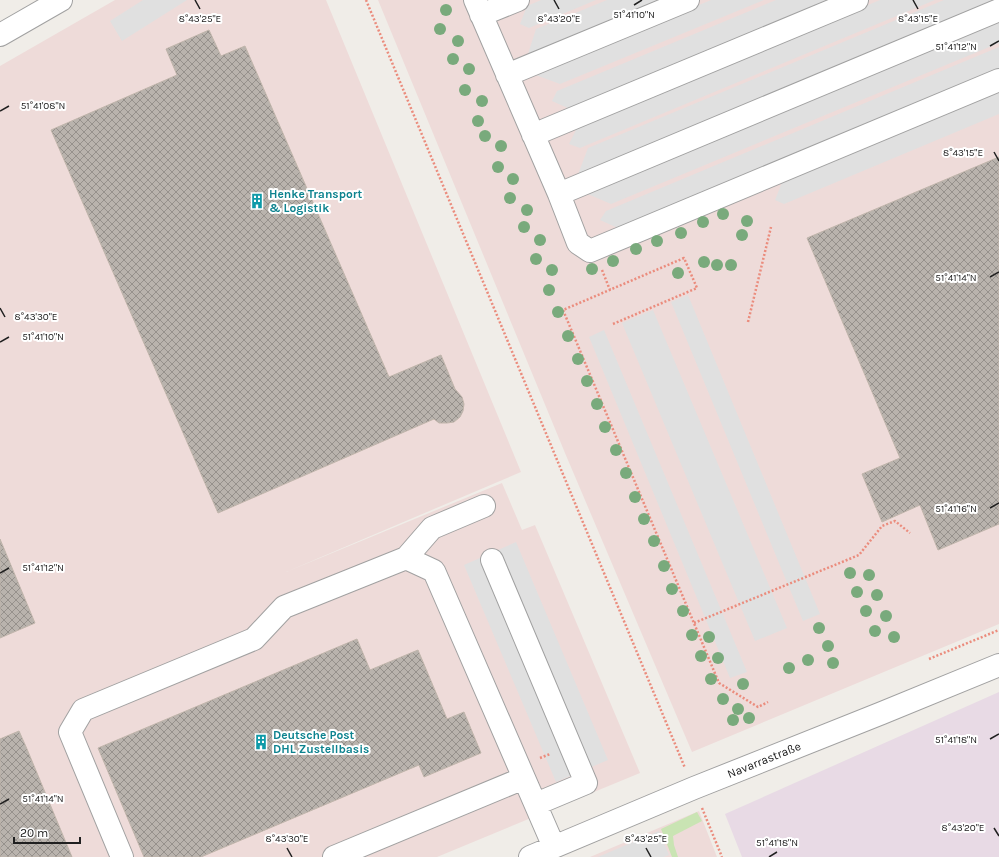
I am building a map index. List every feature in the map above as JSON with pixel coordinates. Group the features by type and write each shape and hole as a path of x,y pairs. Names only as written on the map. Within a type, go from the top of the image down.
{"street":[{"path":"0,35 61,0"},
{"path":"518,0 478,8 559,194 578,242 590,251 999,80"},
{"path":"507,75 688,0"},
{"path":"533,135 857,0"},
{"path":"559,194 999,10"},
{"path":"122,857 70,732 83,710 254,639 284,607 406,558 432,528 484,506"},
{"path":"406,558 434,571 554,847"},
{"path":"334,857 529,789 586,783 492,560"},
{"name":"Navarrastraße","path":"530,857 694,788 999,665"}],"path":[{"path":"366,0 685,767"},
{"path":"748,322 771,227"},
{"path":"613,324 697,288 684,258 563,310 719,684 758,707 768,702"},
{"path":"694,623 859,555 882,526 895,521 910,533"},
{"path":"929,659 999,630"},
{"path":"701,804 722,857"}],"shaded area":[{"path":"115,0 326,0 521,472 286,572 502,483 522,530 535,525 640,773 437,857 0,857 0,66"},
{"path":"143,0 187,0 122,41 110,21"},
{"path":"378,0 999,0 999,624 692,752 565,453"},
{"path":"541,0 596,0 529,28 520,24 527,6"},
{"path":"607,0 664,0 527,57 536,29"},
{"path":"711,0 764,0 560,84 533,74"},
{"path":"776,0 833,0 570,109 552,101 557,91"},
{"path":"880,0 935,0 580,148 569,144 578,126"},
{"path":"944,0 999,0 577,177 588,148"},
{"path":"999,20 999,43 611,204 583,192"},
{"path":"999,47 999,71 618,228 600,220 606,211"},
{"path":"999,91 999,114 784,204 775,200 783,180"},
{"path":"688,295 820,614 803,621 671,302"},
{"path":"653,310 787,628 755,641 622,323"},
{"path":"604,330 747,672 730,678 589,337"},
{"path":"516,542 608,760 556,782 464,565"},
{"path":"999,692 999,857 742,857 725,814"},
{"path":"699,811 717,857 590,857"},
{"path":"659,831 669,855 664,857 598,857"}],"green space":[{"path":"697,812 702,821 673,836 678,857 672,857 661,829"}],"building":[{"path":"209,30 221,56 245,46 389,377 441,355 455,389 462,397 464,404 460,417 454,422 439,423 434,419 218,513 51,130 177,75 166,49"},
{"path":"999,157 999,524 938,550 920,505 882,522 862,474 900,458 807,238"},
{"path":"0,539 35,623 0,638"},
{"name":"Deutsche Post DHL Zustellbasis","path":"357,639 370,670 418,650 447,719 464,712 481,753 424,777 419,765 201,857 144,857 98,748"},
{"path":"19,731 72,857 0,857 0,739"}],"place":[{"name":"Henke Transport & Logistik","path":"257,201"},
{"name":"Deutsche Post DHL Zustellbasis","path":"261,742"}]}
